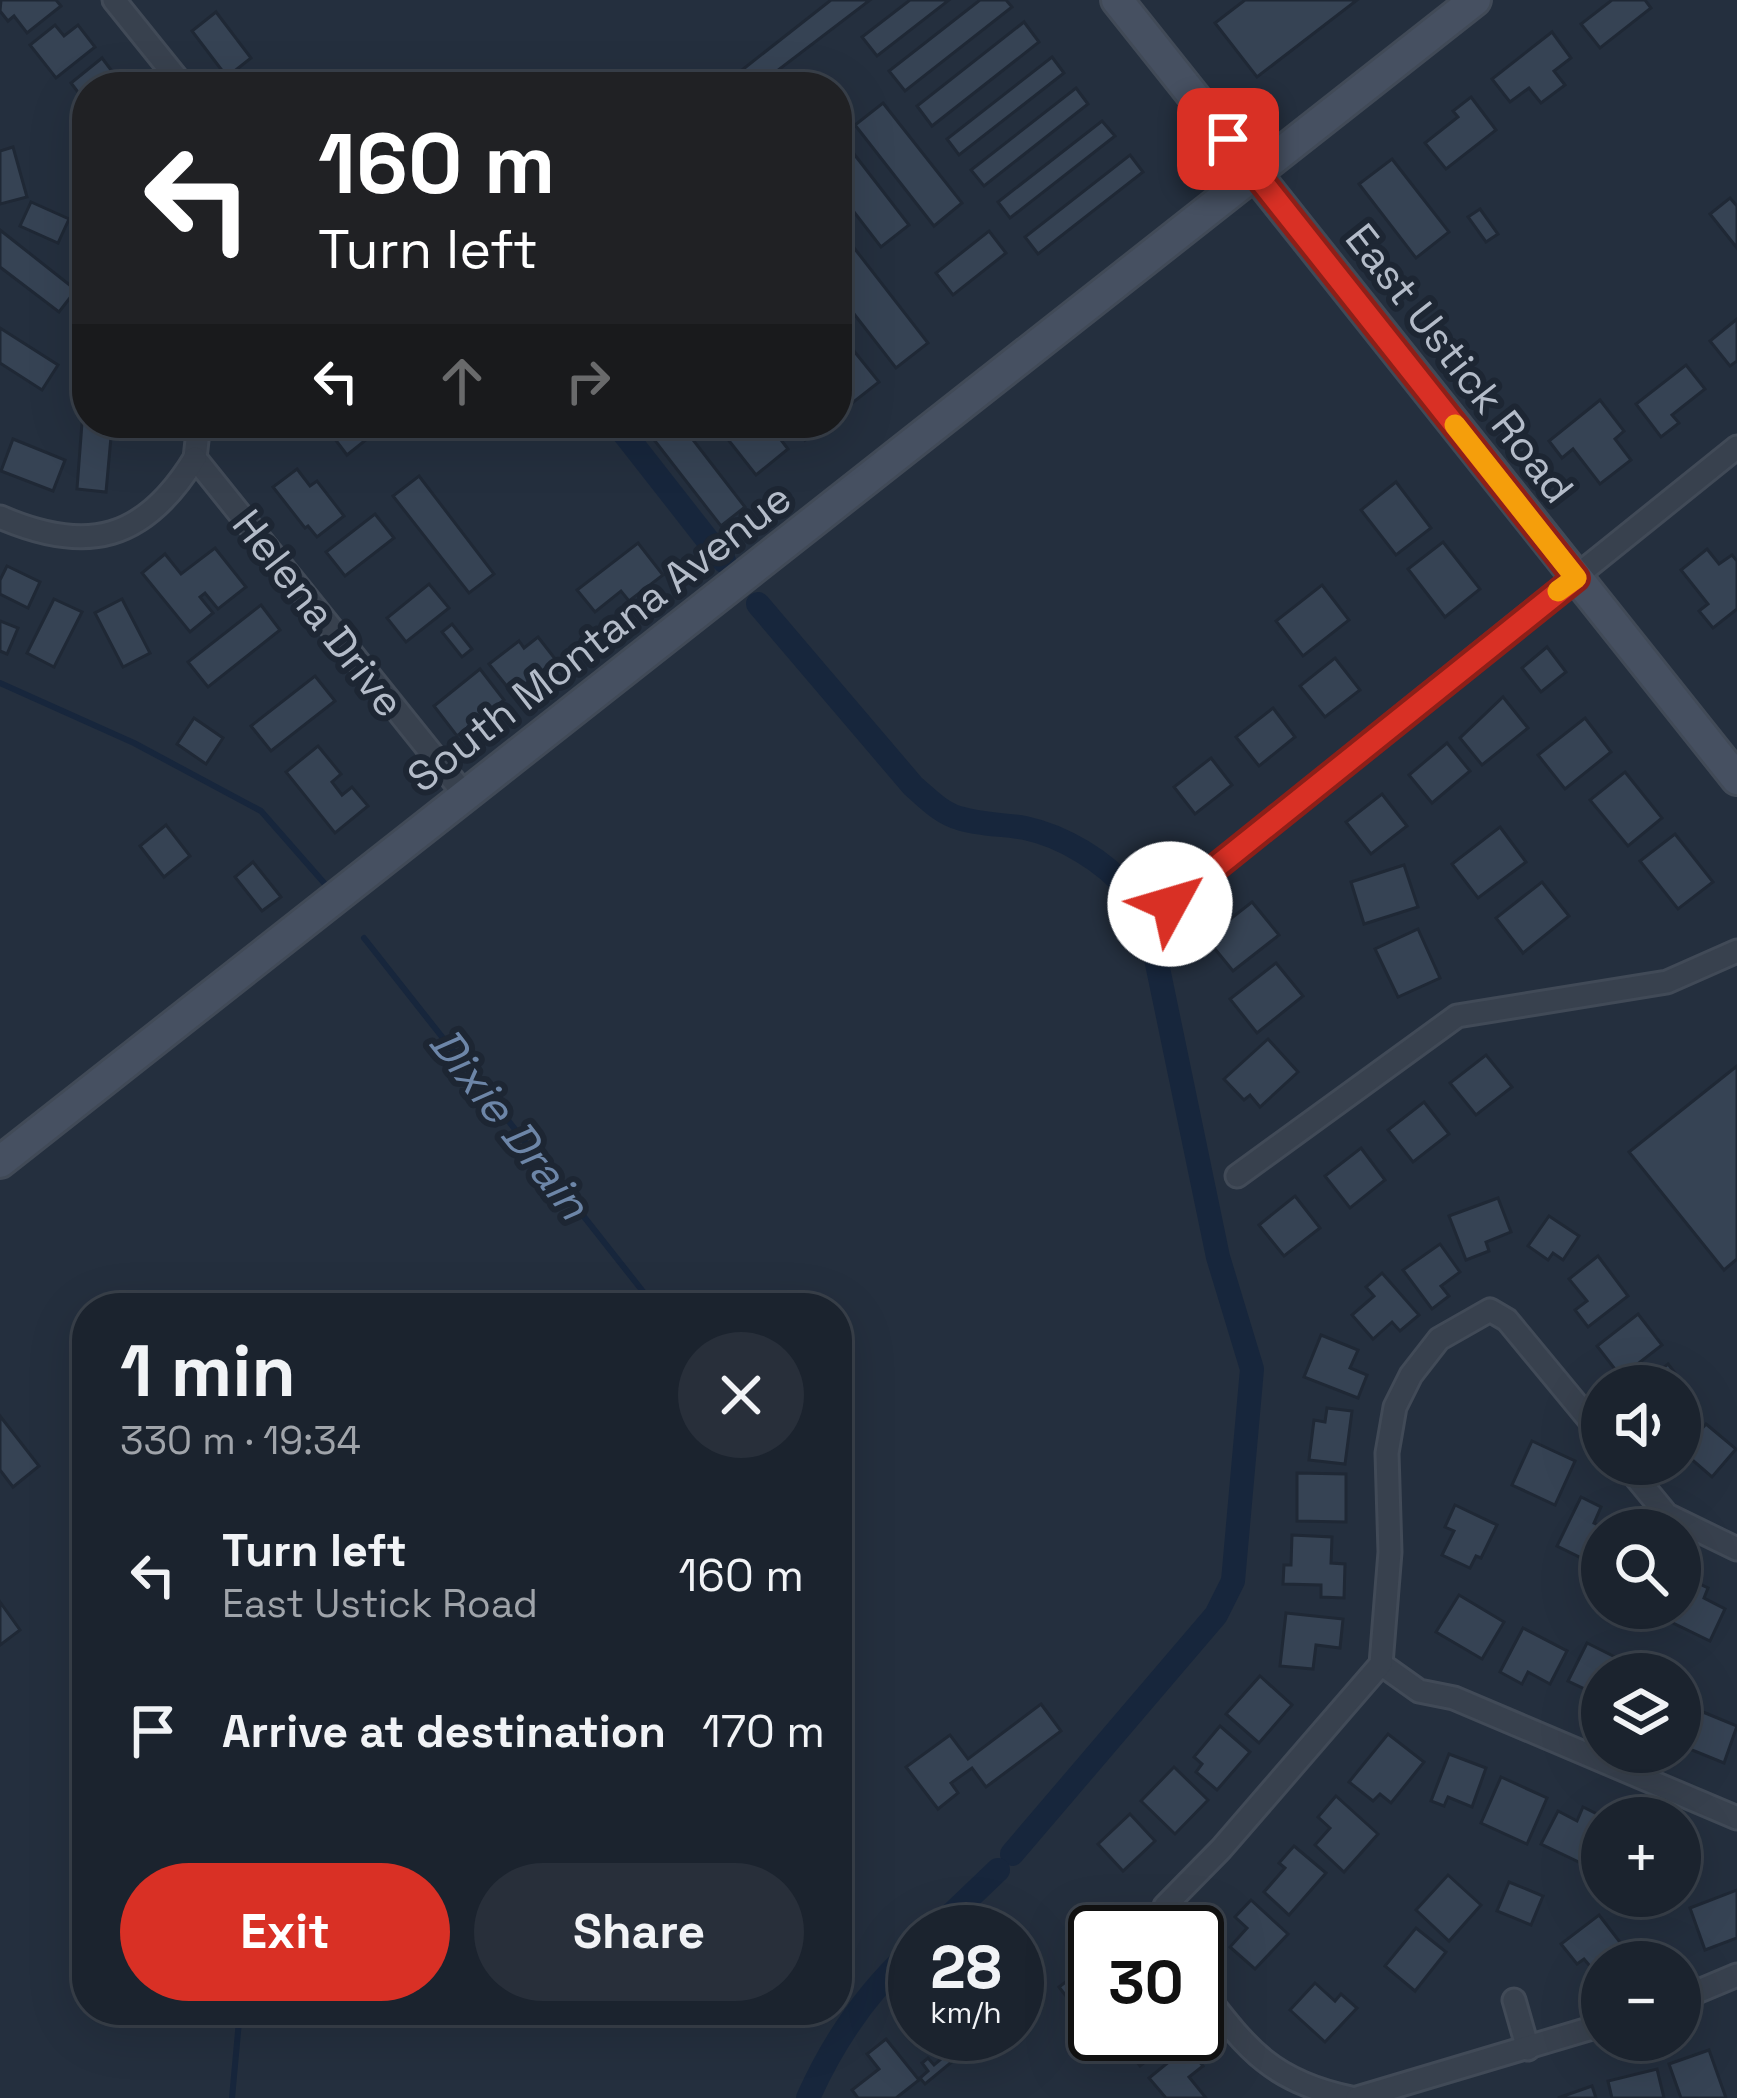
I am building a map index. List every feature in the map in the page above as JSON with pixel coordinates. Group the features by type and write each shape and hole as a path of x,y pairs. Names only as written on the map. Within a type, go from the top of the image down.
{"street":[{"path":"114,0 172,72"},
{"name":"East Ustick Road","path":"1117,0 1737,779"},
{"name":"South Montana Avenue","path":"0,1162 1475,0"},
{"path":"0,517 34,532 82,539 115,535 173,494 195,458 197,438"},
{"path":"1170,904 1737,447"},
{"name":"Helena Drive","path":"195,458 465,795"},
{"path":"1237,1175 1457,1016 1667,982 1737,951"},
{"path":"1166,1905 1222,1849 1381,1664 1390,1552 1387,1453 1395,1407 1411,1375 1439,1340 1490,1310 1507,1320 1581,1410"},
{"path":"1642,1485 1667,1515 1737,1549"},
{"path":"1381,1664 1419,1691 1454,1698 1737,1818"},
{"path":"1701,1991 1737,1975"},
{"path":"1514,2000 1528,2049"},
{"path":"1224,2016 1268,2067 1311,2090 1354,2098 1581,2032"}],"building":[{"path":"1,0 56,0 61,6 27,33 14,16 8,21 0,11"},
{"path":"831,0 870,0 776,72 742,70"},
{"path":"910,0 949,0 877,56 862,37"},
{"path":"980,0 1006,0 1012,7 905,91 889,71"},
{"path":"1245,0 1357,0 1257,77 1215,23"},
{"path":"1612,0 1645,0 1651,8 1600,48 1581,24"},
{"path":"216,12 251,58 233,72 223,72 192,31"},
{"path":"1024,22 1039,42 932,126 917,106"},
{"path":"55,25 64,36 78,25 95,47 56,78 30,45"},
{"path":"1552,32 1571,58 1554,71 1565,85 1541,103 1529,88 1510,102 1492,79"},
{"path":"1052,57 1064,73 959,155 947,139"},
{"path":"102,58 113,72 85,72"},
{"path":"1076,88 1088,104 984,186 971,170"},
{"path":"1471,97 1496,130 1446,169 1425,143 1458,117 1453,111"},
{"path":"883,103 962,203 934,226 855,125"},
{"path":"1102,121 1115,136 1010,218 998,202"},
{"path":"13,147 27,197 0,204 0,151"},
{"path":"852,151 909,225 881,247 852,209"},
{"path":"1130,155 1143,172 1038,254 1025,237"},
{"path":"1392,159 1449,232 1416,258 1359,184"},
{"path":"1730,198 1737,206 1737,248 1710,214"},
{"path":"31,202 69,219 58,243 20,226"},
{"path":"1480,209 1498,234 1486,242 1468,217"},
{"path":"0,230 72,287 72,295 59,312 0,267"},
{"path":"989,231 1006,253 953,295 936,273"},
{"path":"852,245 928,343 896,368 852,311"},
{"path":"1737,319 1737,361 1730,366 1710,341"},
{"path":"0,328 58,365 42,390 0,363"},
{"path":"852,349 879,382 852,403"},
{"path":"1686,365 1705,389 1672,415 1679,423 1661,437 1636,404"},
{"path":"1600,400 1624,431 1615,439 1631,460 1600,484 1573,449 1562,458 1549,441"},
{"path":"81,438 111,438 106,492 77,489"},
{"path":"334,438 368,438 347,455"},
{"path":"653,438 692,438 745,507 721,526"},
{"path":"727,438 780,438 788,449 756,475"},
{"path":"13,439 65,460 53,491 1,471"},
{"path":"297,469 310,486 317,481 344,516 317,537 273,487"},
{"path":"419,476 494,574 469,593 393,496"},
{"path":"1396,482 1431,528 1396,555 1361,510"},
{"path":"375,514 394,538 345,576 326,552"},
{"path":"1443,542 1480,589 1445,617 1408,569"},
{"path":"638,543 663,575 629,601 621,591 595,612 577,590"},
{"path":"215,548 246,587 218,609 205,593 200,597 213,613 190,632 142,573 165,554 181,574"},
{"path":"1707,549 1719,564 1732,555 1737,561 1737,609 1713,628 1699,611 1708,604 1681,570"},
{"path":"7,566 40,582 28,608 0,594"},
{"path":"429,584 449,608 406,642 387,618"},
{"path":"1322,585 1349,620 1303,656 1276,621"},
{"path":"54,599 82,612 54,667 27,653"},
{"path":"122,599 150,653 123,667 95,613"},
{"path":"261,605 280,630 208,687 188,662"},
{"path":"0,621 18,628 7,654 0,651"},
{"path":"452,624 472,649 462,657 442,632"},
{"path":"538,637 556,660 513,694 489,664 519,641 524,648"},
{"path":"1547,647 1566,672 1541,692 1522,668"},
{"path":"1335,658 1360,690 1325,717 1300,686"},
{"path":"480,669 504,700 457,736 434,706"},
{"path":"315,676 335,701 271,751 251,726"},
{"path":"1503,697 1528,728 1482,765 1460,738"},
{"path":"1273,708 1295,737 1259,766 1236,737"},
{"path":"194,718 223,738 206,764 177,744"},
{"path":"1585,718 1611,752 1565,789 1538,755"},
{"path":"1447,743 1470,771 1432,803 1409,775"},
{"path":"318,746 341,774 332,782 342,795 352,787 368,806 335,833 286,772"},
{"path":"1211,758 1232,785 1195,814 1174,787"},
{"path":"1625,772 1662,818 1628,846 1590,800"},
{"path":"1382,794 1407,826 1371,854 1346,822"},
{"path":"166,825 190,856 164,877 140,846"},
{"path":"1500,827 1526,862 1478,898 1452,864"},
{"path":"1675,834 1713,882 1678,909 1640,861"},
{"path":"253,862 281,897 262,911 235,877"},
{"path":"1404,865 1418,907 1364,924 1351,882"},
{"path":"1542,882 1569,916 1523,953 1496,918"},
{"path":"1252,902 1279,935 1233,971 1206,938"},
{"path":"1418,929 1440,978 1398,997 1375,949"},
{"path":"1276,963 1303,996 1257,1033 1230,999"},
{"path":"1268,1039 1298,1072 1260,1107 1250,1095 1244,1100 1224,1079"},
{"path":"1486,1055 1512,1087 1476,1115 1450,1083"},
{"path":"1737,1066 1737,1259 1724,1270 1629,1152"},
{"path":"1424,1102 1449,1134 1413,1162 1388,1130"},
{"path":"1361,1148 1385,1180 1350,1208 1325,1176"},
{"path":"1295,1196 1320,1228 1284,1256 1259,1225"},
{"path":"1498,1198 1511,1232 1486,1242 1489,1251 1466,1260 1449,1216"},
{"path":"1549,1216 1579,1236 1563,1260 1553,1253 1548,1260 1528,1246"},
{"path":"1440,1244 1460,1272 1441,1286 1449,1296 1432,1309 1403,1270"},
{"path":"1598,1256 1628,1296 1588,1327 1575,1310 1587,1301 1569,1279"},
{"path":"1382,1273 1419,1315 1400,1331 1392,1322 1373,1339 1352,1315 1374,1296 1366,1287"},
{"path":"1638,1314 1662,1345 1636,1365 1612,1365 1597,1346"},
{"path":"1321,1335 1358,1350 1350,1368 1367,1375 1358,1398 1304,1377"},
{"path":"1327,1408 1352,1411 1345,1464 1309,1460 1314,1420 1325,1422"},
{"path":"0,1416 39,1466 13,1487 0,1470"},
{"path":"1706,1424 1736,1449 1712,1477 1701,1467 1701,1430"},
{"path":"1532,1441 1575,1461 1555,1505 1512,1485"},
{"path":"1297,1473 1346,1474 1346,1522 1297,1521"},
{"path":"1581,1497 1601,1507 1581,1509 1581,1558 1557,1546"},
{"path":"1455,1505 1497,1525 1481,1558 1476,1556 1470,1568 1442,1555 1454,1531 1445,1527"},
{"path":"1292,1535 1332,1537 1331,1563 1345,1564 1344,1598 1321,1597 1321,1585 1283,1584 1284,1565 1291,1565"},
{"path":"1701,1585 1708,1588 1704,1598 1725,1609 1710,1641 1685,1629 1701,1629"},
{"path":"1459,1595 1504,1622 1482,1659 1436,1632"},
{"path":"0,1602 20,1630 0,1645"},
{"path":"1286,1613 1343,1619 1340,1648 1316,1645 1313,1669 1280,1666"},
{"path":"1523,1628 1567,1651 1550,1684 1528,1672 1522,1684 1500,1672"},
{"path":"1587,1643 1607,1653 1582,1653"},
{"path":"1581,1655 1581,1687 1568,1681"},
{"path":"1260,1676 1292,1705 1259,1743 1226,1714"},
{"path":"1041,1704 1061,1731 986,1787 972,1768 951,1783 958,1793 938,1809 906,1767 950,1735 968,1759"},
{"path":"1703,1712 1737,1726 1724,1763 1701,1754"},
{"path":"1220,1726 1250,1752 1217,1790 1196,1772 1202,1764 1194,1757"},
{"path":"1388,1734 1424,1762 1391,1803 1380,1794 1373,1801 1349,1782"},
{"path":"1449,1754 1486,1768 1472,1807 1448,1797 1444,1806 1431,1801"},
{"path":"1174,1767 1208,1800 1175,1834 1141,1801"},
{"path":"1501,1777 1547,1798 1527,1844 1481,1823"},
{"path":"1336,1796 1378,1834 1344,1872 1315,1845 1330,1828 1318,1817"},
{"path":"1558,1811 1577,1821 1581,1812 1581,1863 1541,1844"},
{"path":"1130,1814 1155,1841 1123,1871 1098,1844"},
{"path":"1294,1846 1326,1873 1289,1915 1264,1892 1285,1868 1279,1863"},
{"path":"1448,1875 1481,1905 1449,1941 1416,1910"},
{"path":"1509,1882 1543,1896 1531,1925 1497,1911"},
{"path":"1737,1890 1737,1938 1705,1950 1693,1917 1701,1917 1701,1904"},
{"path":"1251,1900 1288,1934 1255,1969 1230,1947 1247,1928 1235,1917"},
{"path":"1596,1917 1619,1941 1581,1941 1577,1964 1561,1944"},
{"path":"1416,1928 1446,1952 1415,1991 1385,1966"},
{"path":"1315,1983 1335,2001 1341,1994 1357,2008 1325,2042 1290,2010"},
{"path":"886,2039 888,2061 904,2061 919,2080 896,2098 858,2098 852,2090 879,2069 867,2054"},
{"path":"1709,2050 1726,2098 1681,2098 1669,2064 1701,2061 1701,2053"},
{"path":"953,2061 925,2084 920,2078 928,2071 922,2063"},
{"path":"1170,2061 1199,2061 1203,2066 1189,2077 1206,2098 1166,2098 1149,2078"},
{"path":"1657,2069 1664,2098 1612,2098 1608,2081"},
{"path":"1592,2086 1596,2098 1558,2098"}],"waterway":[{"path":"628,438 724,561"},
{"path":"758,604 934,805 952,816 1054,837 1096,860 1129,891"},
{"name":"Dixie Drain","path":"0,683 134,743 261,811 325,884"},
{"name":"Dixie Drain","path":"364,938 644,1293"},
{"path":"1012,1854 1216,1615 1233,1581 1252,1369 1218,1257 1154,949"},
{"path":"961,1905 998,1870"},
{"path":"852,2020 888,1976"},
{"name":"Dixie Drain","path":"232,2098 239,2025"},
{"path":"808,2098 849,2025"}],"slow traffic":[{"path":"1455,425 1576,578 1558,591"}],"route":[{"path":"1170,904 1576,578 1228,139"}]}
